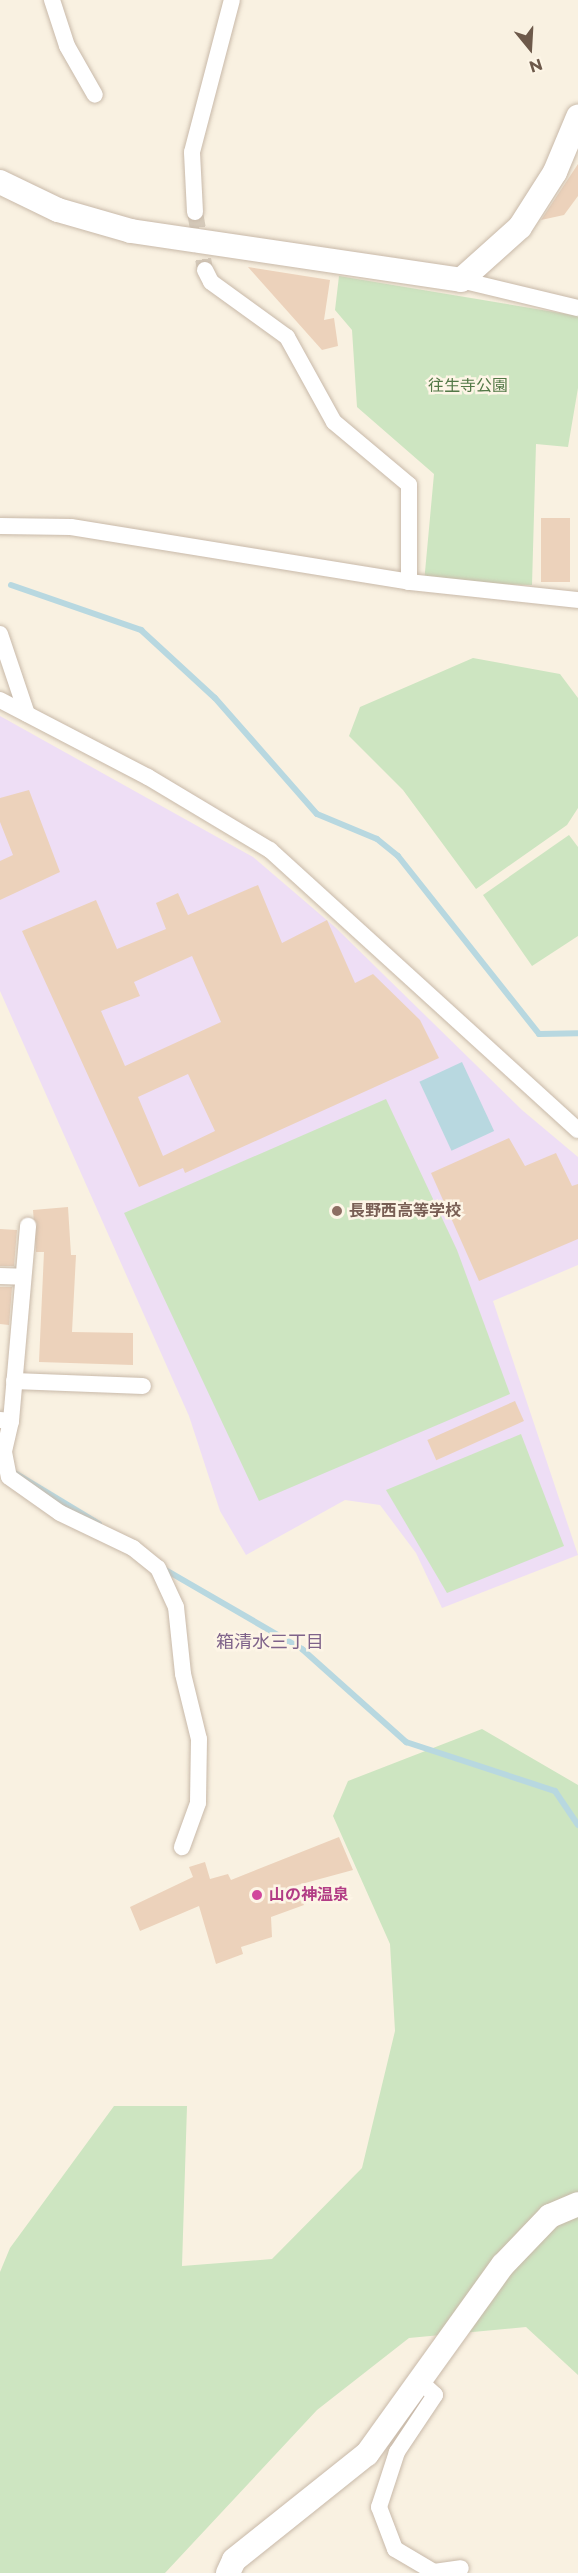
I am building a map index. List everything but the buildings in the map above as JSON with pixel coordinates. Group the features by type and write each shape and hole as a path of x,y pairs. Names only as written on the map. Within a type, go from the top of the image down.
{"street":[{"path":"52,0 67,46 95,95"},
{"path":"195,212 192,152 232,0"},
{"path":"461,280 520,227 555,172 578,117"},
{"path":"0,182 58,210 131,231 461,280 578,308"},
{"path":"205,270 211,282 287,337 334,422 409,485 409,582"},
{"path":"0,526 71,527 409,582 578,600"},
{"path":"0,634 27,714"},
{"path":"0,700 148,777 270,850 578,1130"},
{"path":"28,1226 14,1381 5,1421 4,1452 9,1477 60,1512 133,1548 158,1568 176,1608 183,1674 199,1739 198,1803 182,1847"},
{"path":"0,1276 23,1277"},
{"path":"14,1381 143,1386"},
{"path":"228,2573 234,2560 367,2454 422,2382 503,2265 550,2216 578,2204"},
{"path":"422,2382 435,2395 397,2452 379,2507 395,2549 434,2572 461,2568"}],"shaded area":[{"name":"長野西高等学校","path":"0,716 253,857 336,928 522,1110 578,1157 578,1265 493,1301 578,1555 442,1608 416,1553 380,1505 345,1500 246,1555 220,1511 189,1416 0,991"}],"green space":[{"name":"往生寺公園","path":"339,276 578,316 578,388 568,447 536,444 532,585 424,583 434,474 357,407 352,330 335,310"},
{"path":"473,658 560,674 578,698 578,808 567,825 476,889 403,790 349,736 360,707"},
{"path":"569,835 578,847 578,936 532,966 483,895"},
{"path":"386,1099 457,1250 510,1394 259,1501 124,1213"},
{"path":"521,1434 564,1546 447,1593 386,1490"},
{"path":"482,1729 578,1785 578,2375 526,2327 409,2338 317,2410 165,2573 0,2573 0,2272 10,2248 114,2106 187,2106 182,2266 272,2259 362,2168 395,2031 390,1944 333,1816 348,1781"}],"water":[{"path":"462,1062 494,1131 452,1151 419,1082"}],"waterway":[{"path":"11,585 141,630 215,698 317,814 377,839 398,856 539,1034 578,1033"},
{"path":"10,1470 99,1524"},
{"path":"164,1569 302,1649 406,1742 555,1791 578,1825"}],"tunnel":[{"path":"195,212 205,270"}],"place":[{"name":"長野西高等学校","path":"337,1211"},
{"name":"山の神温泉","path":"257,1895"}],"district":[{"name":"箱清水三丁目","path":"270,1642"}]}
